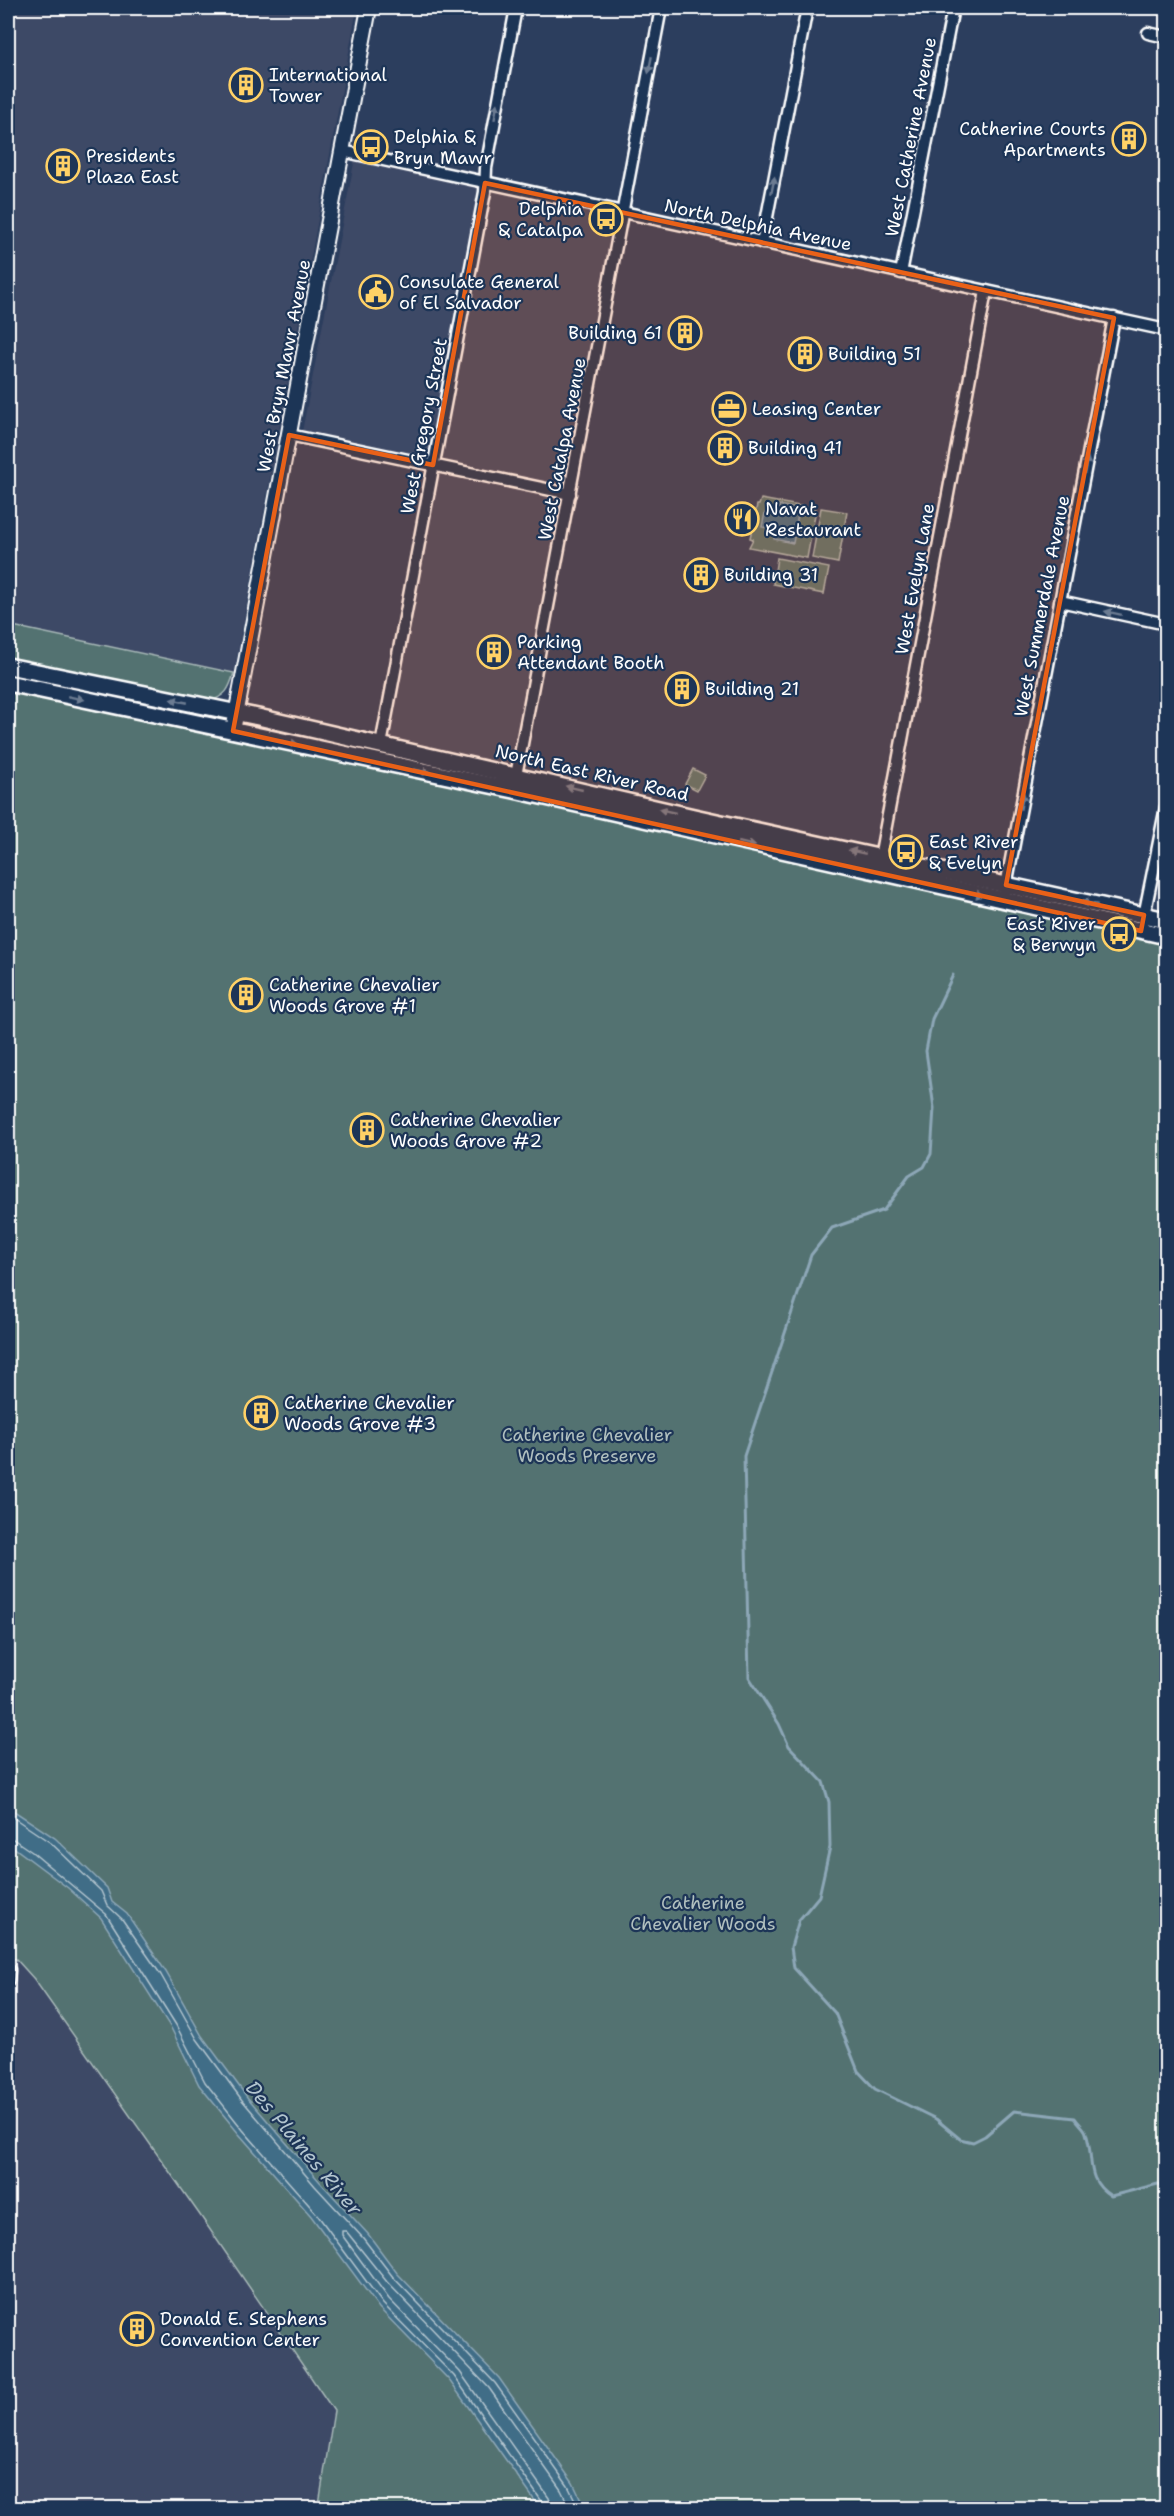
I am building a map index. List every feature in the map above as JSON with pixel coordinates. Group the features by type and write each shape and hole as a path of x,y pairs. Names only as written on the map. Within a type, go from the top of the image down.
{"main road":[{"name":"North East River Road","path":"8,666 381,745 515,783"},
{"name":"North East River Road","path":"8,683 233,731 515,783 1004,892 1167,920"},
{"name":"North East River Road","path":"1004,892 1141,931 1167,936"}],"street":[{"name":"West Bryn Mawr Avenue","path":"233,731 369,8"},
{"name":"West Gregory Street","path":"381,745 516,8"},
{"name":"West Catalpa Avenue","path":"515,783 661,8"},
{"path":"762,243 807,8"},
{"name":"West Catherine Avenue","path":"901,273 953,8"},
{"path":"1148,33 1167,37"},
{"name":"North Delphia Avenue","path":"342,151 1167,330"},
{"name":"West Evelyn Lane","path":"879,865 986,291"},
{"name":"West Summerdale Avenue","path":"1004,892 1114,318"},
{"path":"289,435 570,494"},
{"path":"1060,601 1167,624"},
{"path":"1141,931 1167,807"}],"highlighted area":[{"path":"485,183 1114,318 1006,885 1144,915 1141,931 233,731 289,435 433,465"}],"shaded area":[{"path":"8,8 357,8 234,673 8,625"},
{"path":"355,158 621,212 516,768 382,739 434,464 301,437"},
{"name":"Donald E. Stephens Convention Center","path":"18,1950 334,2411 319,2503 343,2508 8,2508 8,1958 16,1958"}],"green space":[{"path":"761,499 816,509 807,558 749,547 753,539 750,538 757,505"},
{"path":"821,508 847,512 838,563 812,558"},
{"path":"777,558 829,568 824,594 773,584"},
{"path":"8,625 234,673 226,692 208,702 8,659"},
{"name":"Catherine Chevalier Woods","path":"8,689 466,785 679,836 1166,942 1166,2508 334,2508 319,2504 334,2411 34,1979 16,1959 8,1958"},
{"path":"693,769 705,775 697,790 685,784"}],"water":[{"path":"779,505 799,509 793,543 774,539 775,529 762,527 765,513 778,515"},
{"path":"8,1807 55,1838 107,1888 112,1902 127,1914 166,1972 202,2036 247,2097 368,2234 397,2273 499,2378 573,2483 585,2508 540,2508 449,2380 379,2308 311,2216 199,2085 171,2028 101,1918 68,1888 8,1843"}],"waterway":[{"path":"953,975 932,1019 926,1051 934,1108 931,1154 924,1167 909,1176 884,1210 832,1228 811,1255 744,1456 749,1677 779,1724 789,1746 823,1782 829,1802 830,1847 819,1896 799,1920 791,1947 794,1968 835,2013 858,2071 875,2089 936,2119 960,2139 973,2142 985,2136 1014,2111 1075,2118 1086,2133 1097,2183 1111,2196 1158,2184 1166,2186"}],"place":[{"name":"International Tower","path":"246,85"},
{"name":"Catherine Courts Apartments","path":"1129,139"},
{"name":"Delphia & Bryn Mawr","path":"371,147"},
{"name":"Presidents Plaza East","path":"63,166"},
{"name":"Delphia & Catalpa","path":"606,219"},
{"name":"Consulate General of El Salvador","path":"376,292"},
{"name":"Building 61","path":"685,333"},
{"name":"Building 51","path":"805,354"},
{"name":"Leasing Center","path":"729,409"},
{"name":"Building 41","path":"725,448"},
{"name":"Navat Restaurant","path":"742,519"},
{"name":"Building 31","path":"701,575"},
{"name":"Parking Attendant Booth","path":"494,652"},
{"name":"Building 21","path":"682,689"},
{"name":"East River & Evelyn","path":"906,852"},
{"name":"East River & Berwyn","path":"1119,934"},
{"name":"Catherine Chevalier Woods Grove #1","path":"246,995"},
{"name":"Catherine Chevalier Woods Grove #2","path":"367,1130"},
{"name":"Catherine Chevalier Woods Grove #3","path":"261,1413"},
{"name":"Donald E. Stephens Convention Center","path":"137,2329"}],"park label":[{"name":"Catherine Chevalier Woods Preserve","path":"587,1445"}],"water label":[{"name":"Des Plaines River","path":"304,2148"}]}
